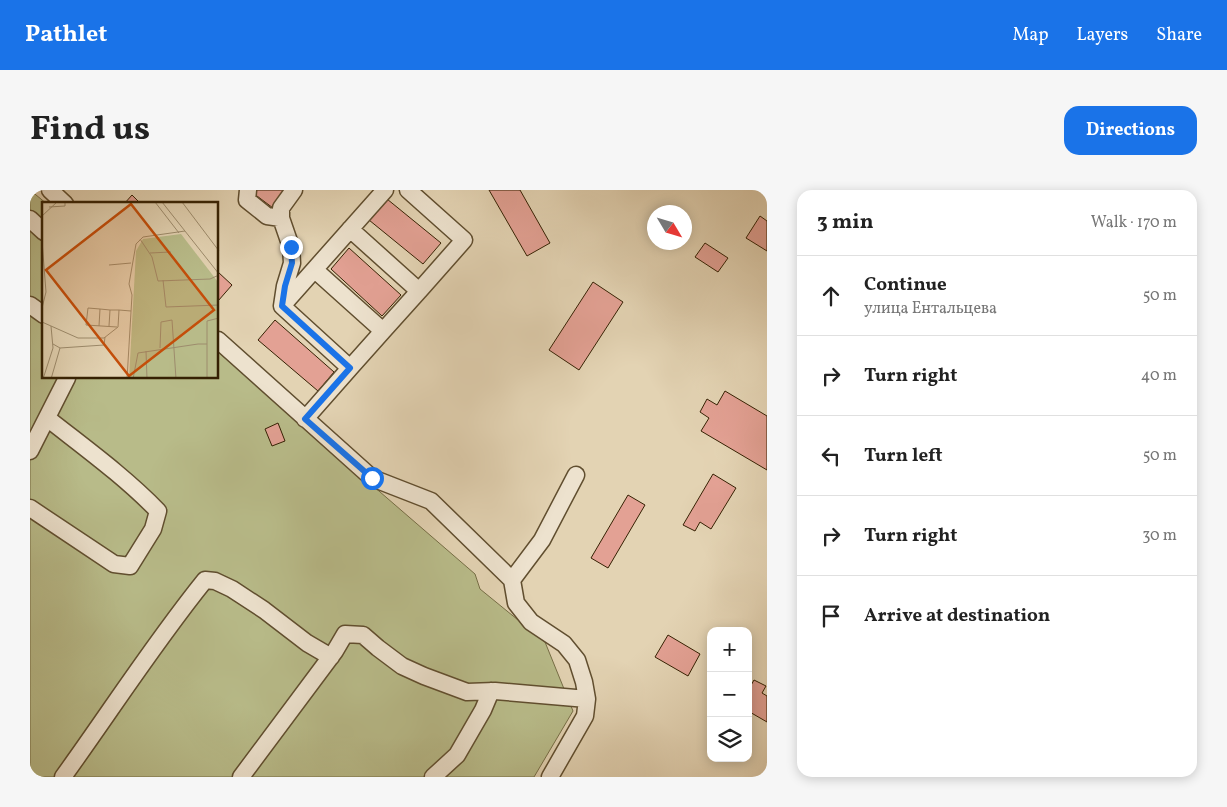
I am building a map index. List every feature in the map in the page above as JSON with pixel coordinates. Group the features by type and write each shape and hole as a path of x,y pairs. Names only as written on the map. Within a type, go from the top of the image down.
{"street":[{"path":"50,190 64,202"},
{"path":"248,190 247,200 267,216 281,218"},
{"path":"282,306 285,286 292,263 291,247 281,218 281,208 294,190"},
{"path":"282,306 385,190"},
{"path":"305,419 464,240 408,190"},
{"path":"30,219 42,230"},
{"path":"350,229 419,291"},
{"path":"314,270 383,331"},
{"path":"30,305 42,314"},
{"path":"282,306 350,368"},
{"path":"219,341 372,478 431,500 512,580 516,603 531,622 564,644 577,660 587,699 585,716 550,777"},
{"path":"30,451 66,379"},
{"path":"30,508 114,564 130,566 153,529 158,511 114,469 47,418"},
{"path":"512,580 542,540 576,475"},
{"path":"63,777 148,656 205,580 215,581 232,589 264,610 307,644 331,657"},
{"path":"241,777 331,657 345,634 363,635 402,666 467,692 491,691 587,699"},
{"path":"433,777 457,755 483,710 491,691"}],"green space":[{"path":"30,190 45,202 42,202 42,379 219,379 219,353 475,574 480,589 545,642 573,711 534,777 30,777"}],"building":[{"path":"255,190 286,190 273,208 253,193"},
{"path":"489,190 520,190 550,243 527,256"},
{"path":"132,195 139,202 126,202"},
{"path":"387,199 441,243 423,264 369,220"},
{"path":"760,216 767,221 767,251 746,238"},
{"path":"705,243 728,258 718,272 695,257"},
{"path":"349,248 401,295 382,316 331,269"},
{"path":"219,273 232,285 219,300"},
{"path":"593,282 623,302 579,370 549,350"},
{"path":"275,320 334,372 318,391 258,340"},
{"path":"725,391 767,416 767,470 701,431 709,418 700,412 707,399 717,405"},
{"path":"278,423 285,441 272,446 265,429"},
{"path":"713,474 736,488 711,529 700,522 695,531 683,525"},
{"path":"628,495 645,505 608,568 591,558"},
{"path":"668,635 700,654 688,676 655,657"},
{"path":"754,680 766,686 762,693 767,696 767,722 752,713 752,684"}],"route":[{"path":"291,247 292,263 285,286 282,306 350,368 305,419 372,478"}]}
